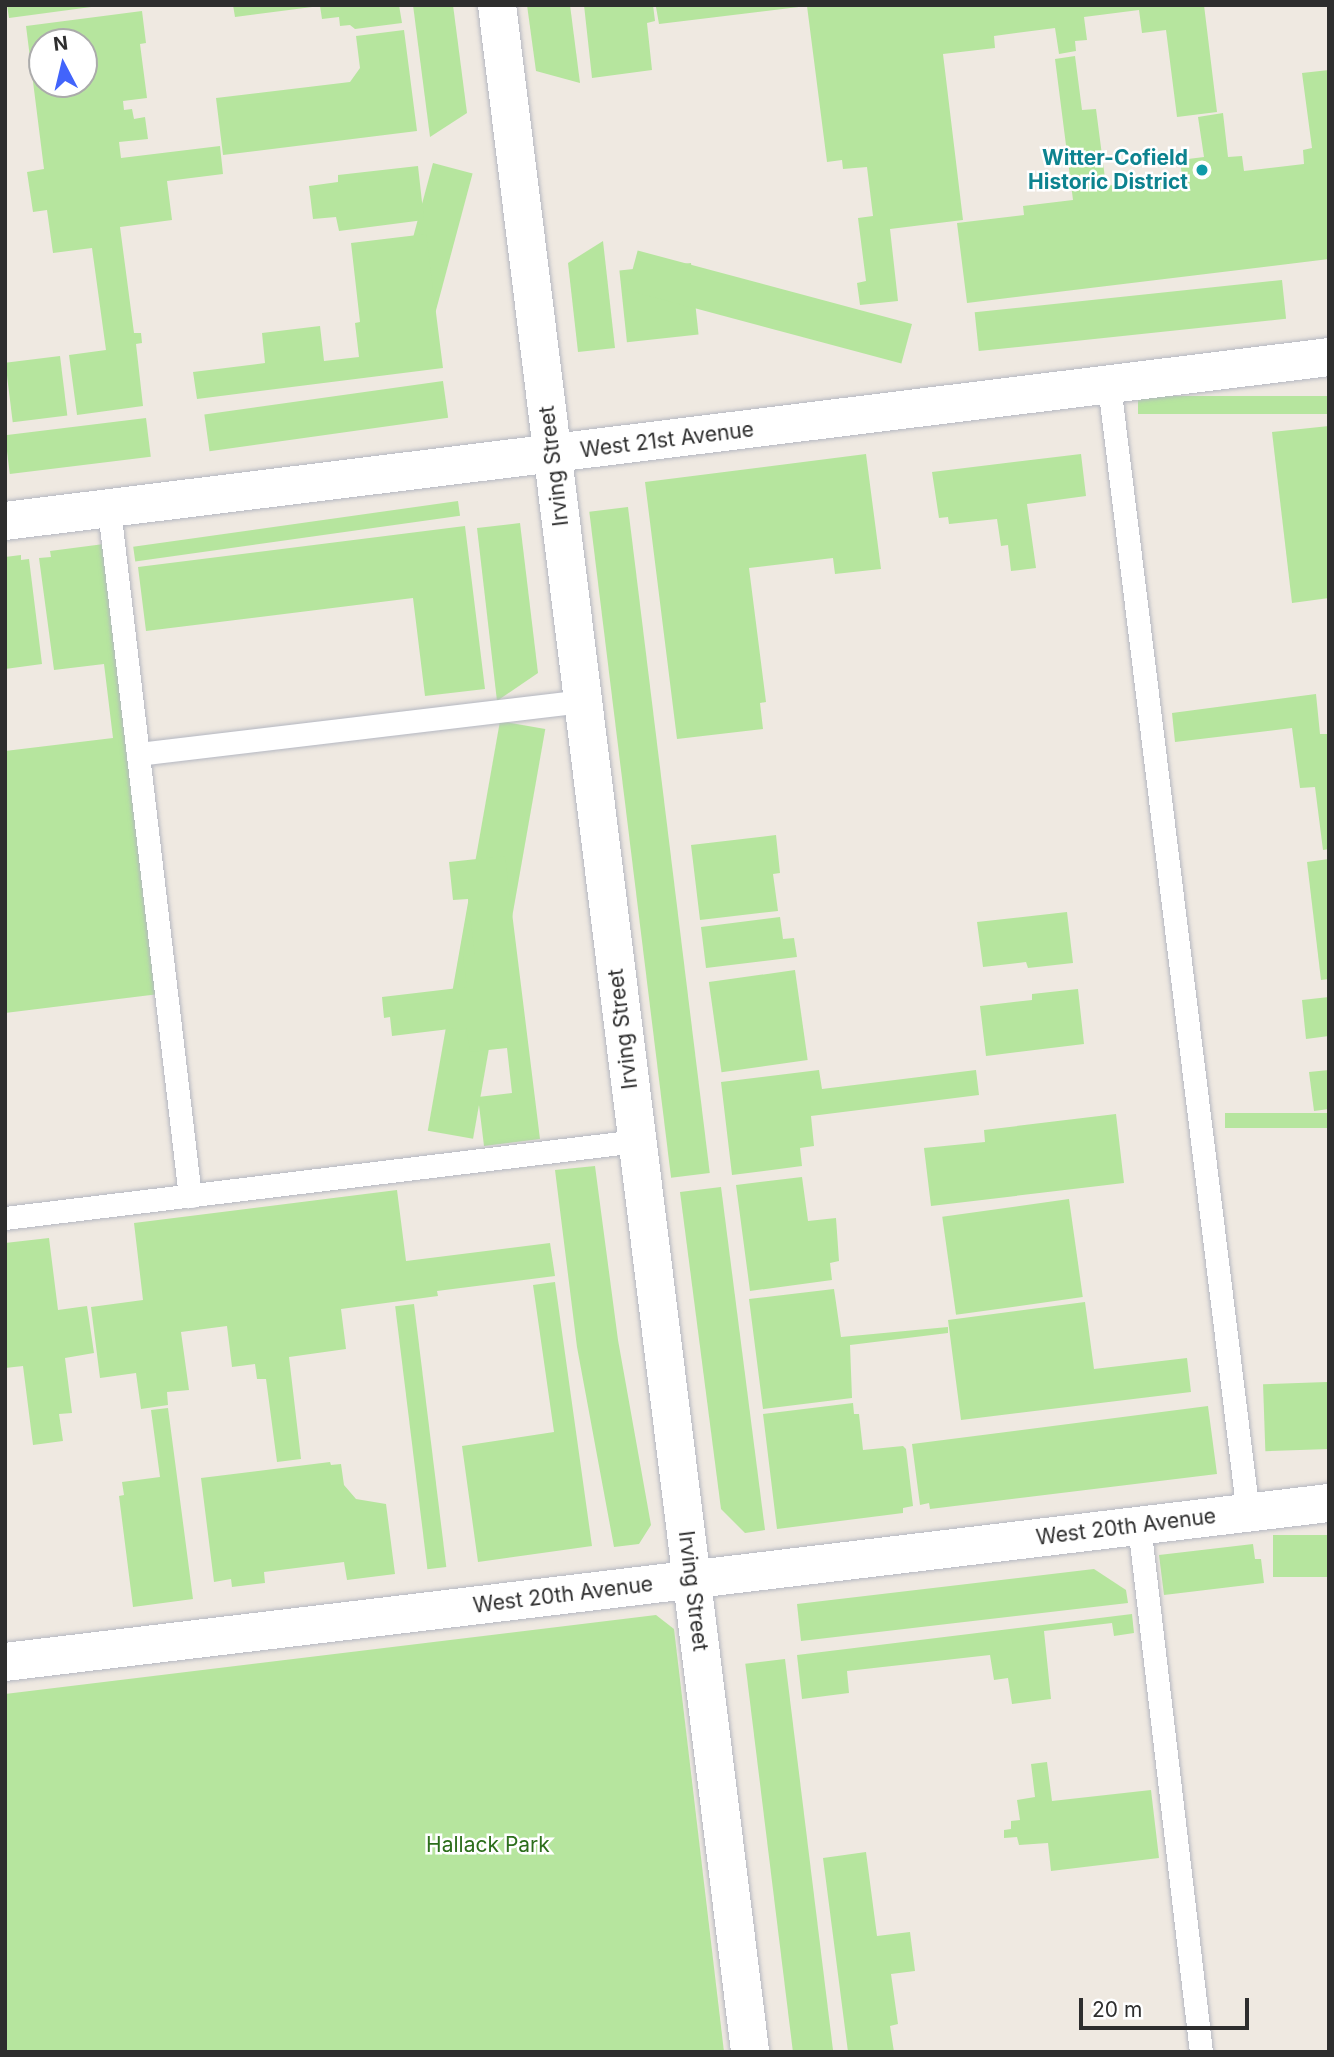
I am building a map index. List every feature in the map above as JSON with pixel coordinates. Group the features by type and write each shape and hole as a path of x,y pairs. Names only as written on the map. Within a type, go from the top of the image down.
{"street":[{"name":"Irving Street","path":"497,5 750,2052"},
{"name":"West 21st Avenue","path":"5,521 1329,358"},
{"name":"West 20th Avenue","path":"5,1662 1329,1503"}],"lane":[{"path":"1110,385 1248,1513"},
{"path":"109,509 190,1196"},
{"path":"138,754 583,701"},
{"path":"5,1218 637,1141"},
{"path":"1139,1525 1201,2052"}],"green space":[{"path":"7,5 106,5 9,18"},
{"path":"233,5 399,5 402,23 355,29 350,25 340,26 339,17 322,19 320,6 235,17"},
{"path":"413,5 453,5 467,113 430,137"},
{"path":"527,5 570,5 580,83 536,71"},
{"path":"584,5 653,5 655,21 647,23 652,70 592,78"},
{"path":"670,5 1204,5 1217,112 1177,117 1166,30 1142,33 1139,10 1084,17 1087,40 1075,41 1076,51 1059,54 1055,28 994,36 995,48 943,54 963,220 890,229 898,301 860,305 857,283 866,281 858,218 873,216 867,167 843,169 842,160 827,162 807,6 659,24 656,7"},
{"path":"142,11 146,43 140,44 147,98 123,101 124,110 132,109 134,119 145,117 148,139 119,142 121,158 220,146 223,174 167,181 172,220 120,227 134,333 141,333 142,343 136,344 143,406 77,415 69,355 106,350 92,248 53,253 47,210 33,212 27,172 44,169 35,98 98,98 98,28 28,28 28,42 26,26"},
{"path":"404,30 417,131 223,155 216,98 350,82 360,68 356,36"},
{"path":"1075,56 1082,110 1096,109 1106,186 1182,176 1180,160 1204,157 1198,117 1223,113 1228,157 1242,156 1244,171 1304,164 1303,150 1312,148 1302,73 1329,70 1329,259 967,303 957,223 1024,215 1023,206 1073,200 1055,59"},
{"path":"433,163 473,174 420,370 380,359"},
{"path":"418,166 424,220 339,231 336,217 313,219 309,186 338,182 338,175"},
{"path":"426,234 443,368 197,399 193,372 265,363 262,333 320,326 324,361 359,357 355,323 360,322 351,243"},
{"path":"603,241 615,348 578,352 568,263"},
{"path":"638,250 912,324 901,364 627,290"},
{"path":"691,263 699,335 627,342 619,271"},
{"path":"1282,280 1286,319 979,351 975,312"},
{"path":"60,356 67,416 13,422 5,363"},
{"path":"443,381 448,418 209,451 204,415"},
{"path":"1138,396 1329,396 1329,414 1138,414"},
{"path":"146,418 151,457 10,474 5,435"},
{"path":"1329,426 1329,598 1292,603 1272,432"},
{"path":"866,454 881,569 835,574 833,558 749,568 766,702 760,703 763,729 677,739 645,482"},
{"path":"1081,454 1086,496 1027,504 1036,568 1011,571 1008,545 1001,546 997,519 949,524 948,517 939,518 932,472"},
{"path":"458,501 460,516 135,562 133,547"},
{"path":"628,507 710,1173 671,1178 589,512"},
{"path":"520,523 538,673 497,701 477,528"},
{"path":"465,526 485,689 425,696 413,598 146,631 138,567"},
{"path":"104,544 159,994 5,1013 5,751 113,738 104,664 54,670 39,558 51,557 50,551"},
{"path":"21,555 21,560 29,559 42,664 5,669 5,557"},
{"path":"1316,694 1320,734 1329,734 1329,849 1323,850 1315,787 1300,788 1292,728 1175,742 1172,713"},
{"path":"500,721 545,729 473,1139 428,1131"},
{"path":"776,835 780,873 773,874 778,911 700,920 691,845"},
{"path":"505,856 540,1139 484,1146 478,1097 512,1093 507,1048 470,1052 466,1027 392,1036 390,1017 384,1018 382,997 467,987 463,957 475,955 468,899 453,900 449,862"},
{"path":"1329,859 1329,979 1321,980 1307,862"},
{"path":"1067,912 1073,963 1028,968 1026,962 983,967 977,922"},
{"path":"780,917 783,939 794,938 797,957 706,968 701,927"},
{"path":"795,970 808,1060 722,1072 709,982"},
{"path":"1078,989 1084,1044 986,1056 980,1006 1032,1000 1032,994"},
{"path":"1329,997 1329,1036 1306,1039 1302,1000"},
{"path":"819,1070 822,1089 976,1070 979,1095 811,1116 814,1146 800,1148 802,1166 732,1175 721,1082"},
{"path":"1329,1070 1329,1109 1314,1111 1309,1072"},
{"path":"1225,1113 1329,1113 1329,1128 1225,1128"},
{"path":"1116,1114 1124,1183 931,1206 924,1148 985,1142 984,1130"},
{"path":"595,1166 618,1340 651,1525 639,1544 614,1547 577,1347 555,1170"},
{"path":"802,1177 808,1221 836,1218 839,1261 830,1263 832,1280 750,1291 736,1185"},
{"path":"721,1187 765,1530 745,1533 721,1509 680,1192"},
{"path":"397,1190 406,1261 550,1243 555,1276 437,1291 438,1296 341,1309 346,1349 289,1357 301,1459 277,1462 266,1379 257,1379 255,1364 232,1367 227,1326 181,1332 189,1390 167,1392 168,1405 141,1409 136,1373 100,1378 91,1307 143,1300 134,1223"},
{"path":"1069,1199 1083,1297 956,1315 942,1217"},
{"path":"49,1238 58,1310 87,1306 94,1353 65,1358 72,1413 59,1414 63,1441 33,1445 23,1366 5,1368 5,1243"},
{"path":"555,1282 592,1546 478,1562 462,1446 554,1432 533,1285"},
{"path":"834,1289 841,1337 948,1327 948,1333 850,1345 852,1398 763,1409 749,1299"},
{"path":"1085,1302 1094,1369 1187,1358 1191,1392 961,1420 948,1320"},
{"path":"414,1304 446,1567 427,1569 395,1306"},
{"path":"1327,1382 1329,1449 1265,1451 1263,1384"},
{"path":"853,1403 854,1414 859,1414 863,1450 903,1446 906,1449 913,1506 903,1508 903,1513 777,1529 763,1414"},
{"path":"1208,1406 1217,1474 930,1509 929,1503 920,1505 912,1444"},
{"path":"168,1408 193,1599 133,1607 119,1496 124,1495 122,1482 160,1477 151,1410"},
{"path":"330,1462 331,1465 341,1464 344,1485 356,1499 386,1504 395,1574 347,1580 344,1562 264,1572 265,1583 232,1587 231,1579 214,1582 201,1478"},
{"path":"1273,1535 1329,1535 1329,1577 1273,1577"},
{"path":"1253,1544 1255,1559 1261,1559 1264,1583 1164,1595 1159,1555"},
{"path":"1094,1569 1126,1590 1128,1603 801,1641 797,1604"},
{"path":"1132,1614 1134,1633 1114,1636 1112,1623 1044,1631 1051,1699 1012,1704 1008,1678 994,1680 990,1655 847,1671 849,1693 802,1699 797,1655"},
{"name":"Hallack Park","path":"656,1615 674,1629 724,2052 5,2052 5,1694"},
{"path":"785,1659 833,2052 793,2052 745,1664"},
{"path":"1047,1762 1052,1801 1151,1790 1159,1858 1051,1871 1048,1843 1019,1845 1017,1837 1004,1838 1004,1830 1011,1829 1011,1821 1020,1820 1017,1800 1035,1797 1031,1764"},
{"path":"866,1852 877,1936 910,1932 915,1971 891,1974 898,2024 890,2026 894,2052 848,2052 823,1858"}],"place":[{"name":"Witter-Cofield Historic District","path":"1202,170"}]}
